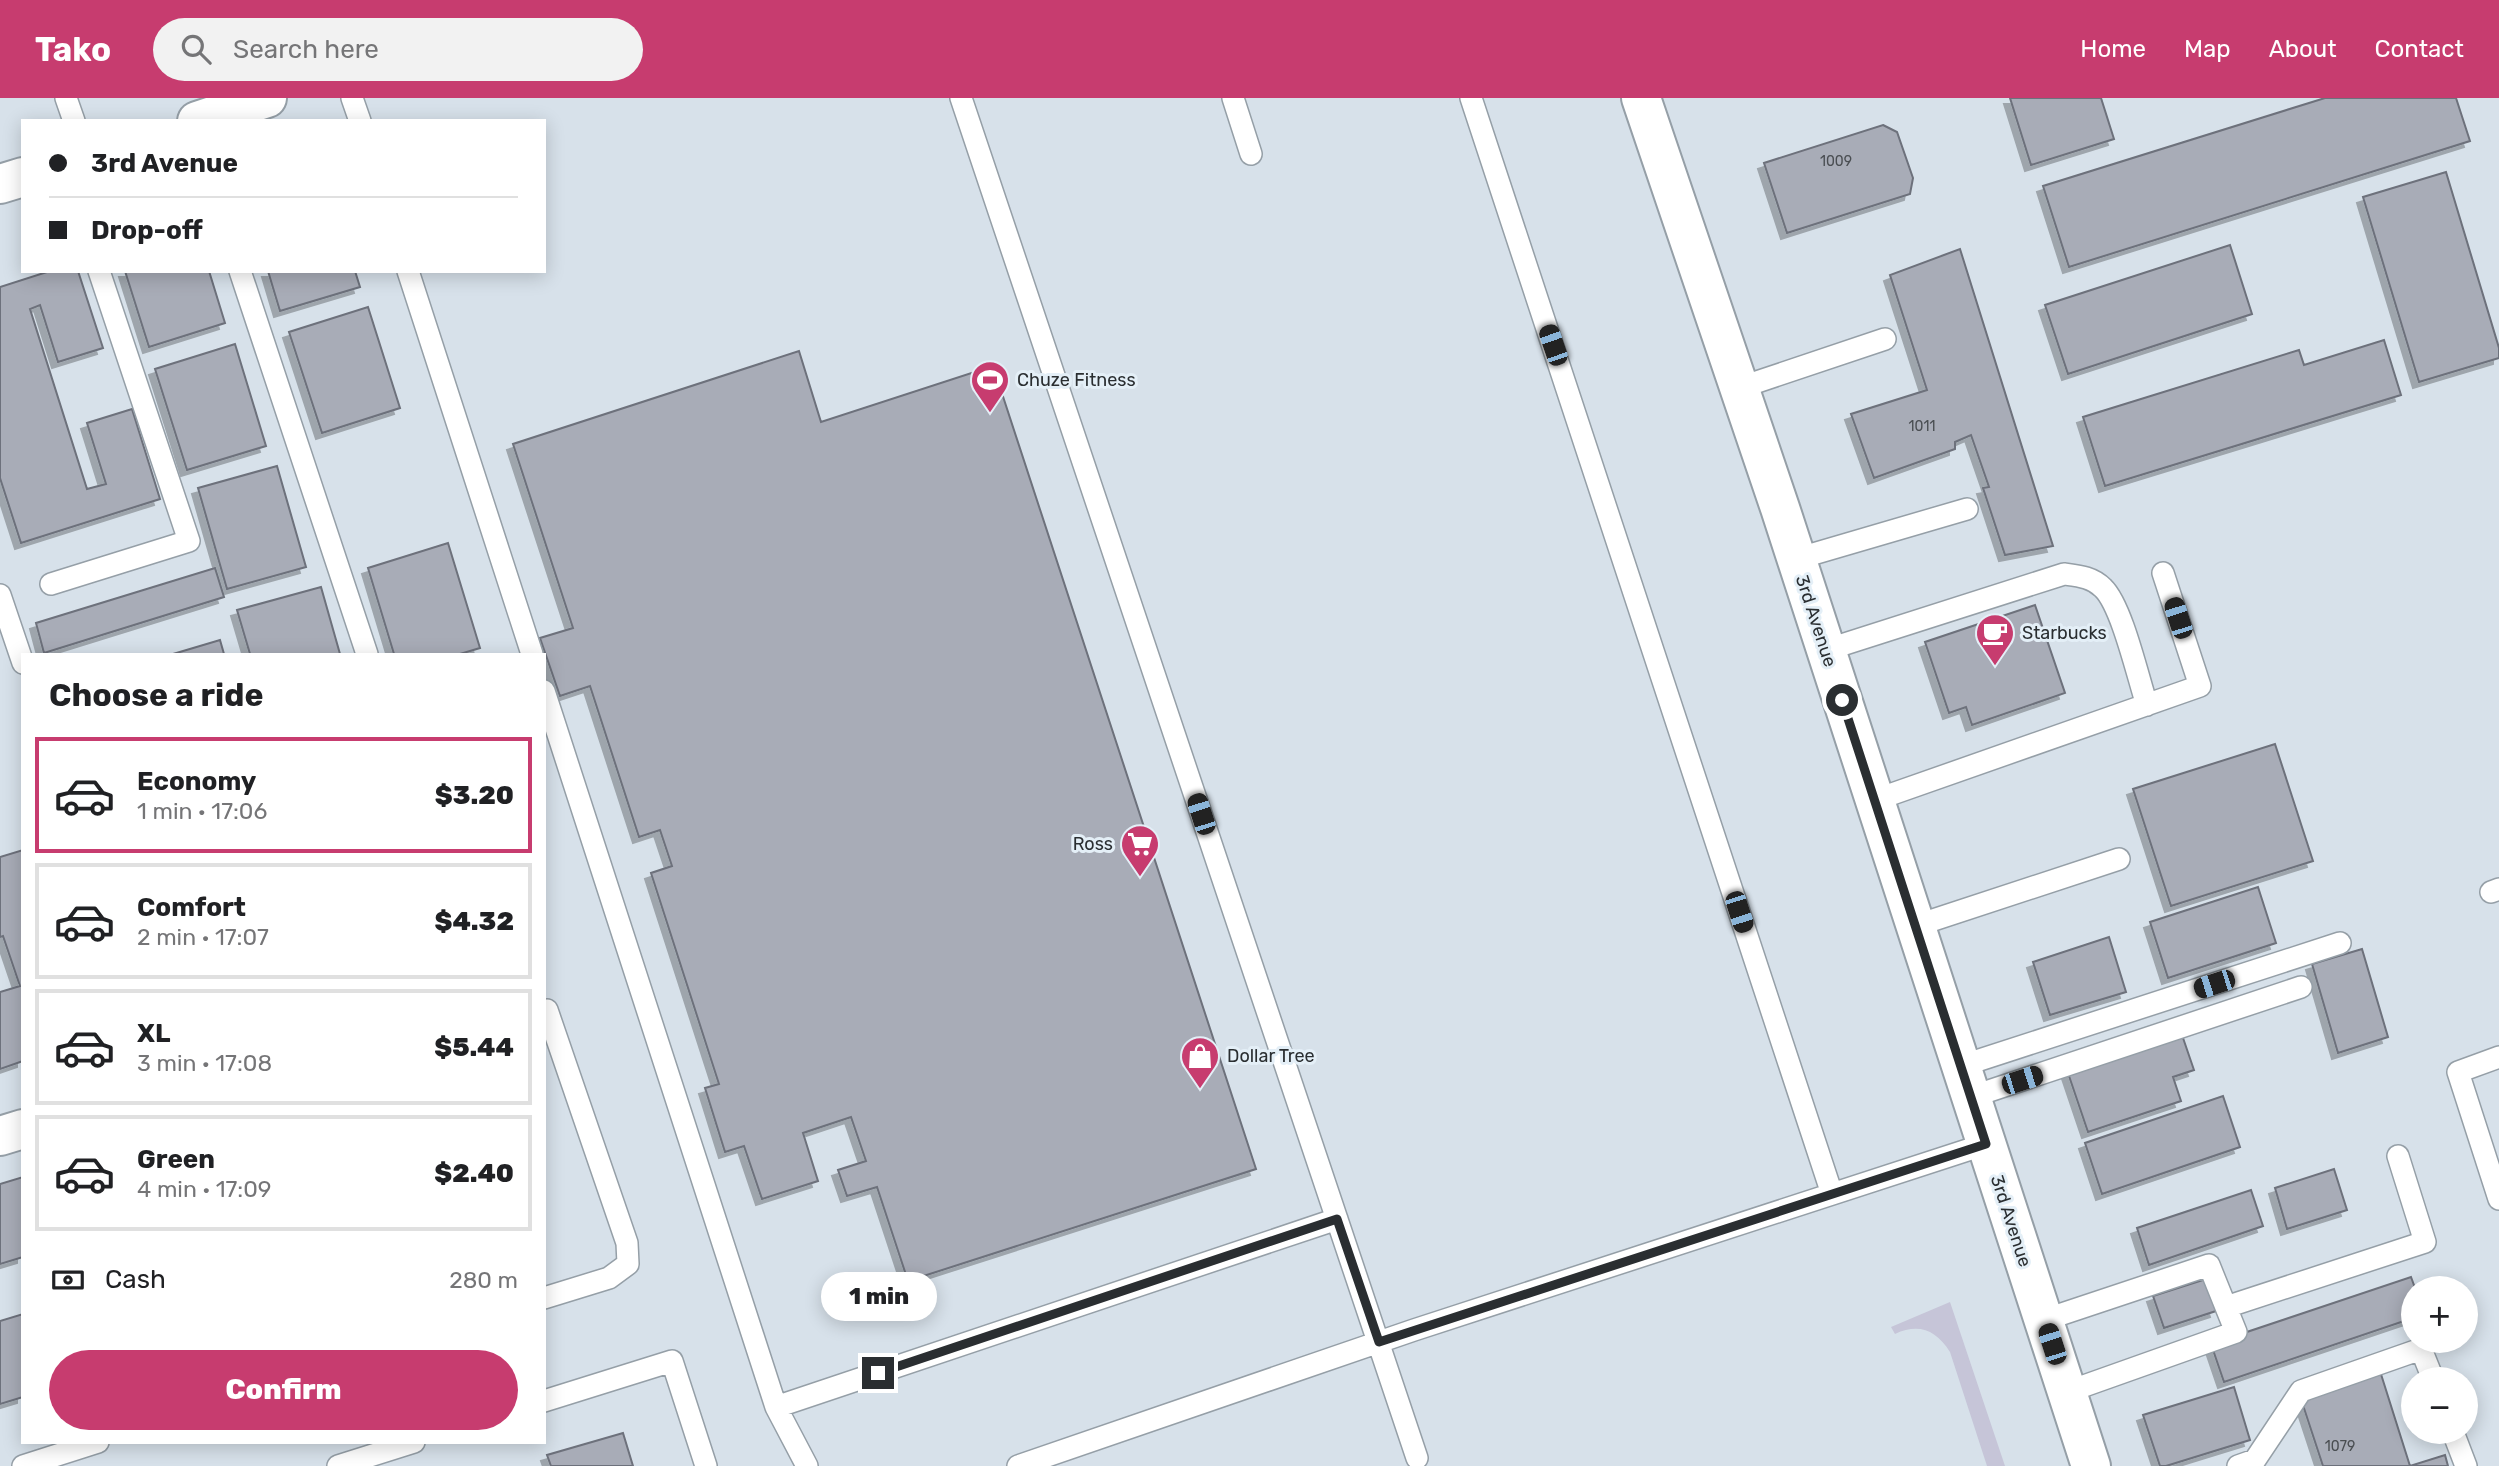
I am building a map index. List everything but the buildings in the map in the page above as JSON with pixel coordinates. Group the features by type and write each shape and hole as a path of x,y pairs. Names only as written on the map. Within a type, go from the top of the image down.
{"main road":[{"path":"203,119 267,98"},
{"name":"3rd Avenue","path":"1641,98 1826,650 2091,1466"},
{"path":"0,184 21,178"},
{"path":"0,1136 21,1130"}],"lane":[{"path":"66,98 73,119"},
{"path":"352,98 358,119"},
{"path":"961,98 1417,1458"},
{"path":"1233,98 1251,154"},
{"path":"1471,98 1832,1194"},
{"path":"51,584 189,541 100,273"},
{"path":"241,273 367,653"},
{"path":"409,273 533,653"},
{"path":"1739,388 1885,339"},
{"path":"1796,559 1967,509"},
{"path":"1875,800 2200,686 2163,573"},
{"path":"1826,650 2064,574 2086,577 2104,589 2116,609 2147,705"},
{"path":"0,595 21,657"},
{"path":"546,697 776,1406 807,1466"},
{"path":"1916,926 2119,859"},
{"path":"1966,1081 2340,943"},
{"path":"1966,1081 2301,987"},
{"path":"546,1297 608,1278 628,1264 627,1243 547,1010"},
{"path":"2499,1057 2458,1072 2499,1199"},
{"path":"1018,1466 1379,1342 1986,1144"},
{"path":"2226,1307 2425,1242 2398,1156"},
{"path":"776,1406 1337,1219"},
{"path":"2044,1320 2209,1265 2236,1332 2067,1392"},
{"path":"2238,1466 2255,1460 2301,1391 2421,1349 2428,1367"},
{"path":"546,1400 672,1361 706,1466"},
{"path":"23,1466 92,1444"},
{"path":"338,1466 408,1444"},
{"path":"2458,1444 2466,1466"}],"shaded area":[{"path":"1950,1302 2005,1466 1987,1466 1950,1352 1945,1344 1926,1331 1912,1329 1895,1334 1891,1327"}],"place":[{"name":"Chuze Fitness","path":"990,414"},
{"name":"Starbucks","path":"1995,667"},
{"name":"Ross","path":"1140,878"},
{"name":"Dollar Tree","path":"1200,1090"}],"route":[{"path":"878,1373 1337,1219 1379,1342 1986,1144 1842,700"}]}
